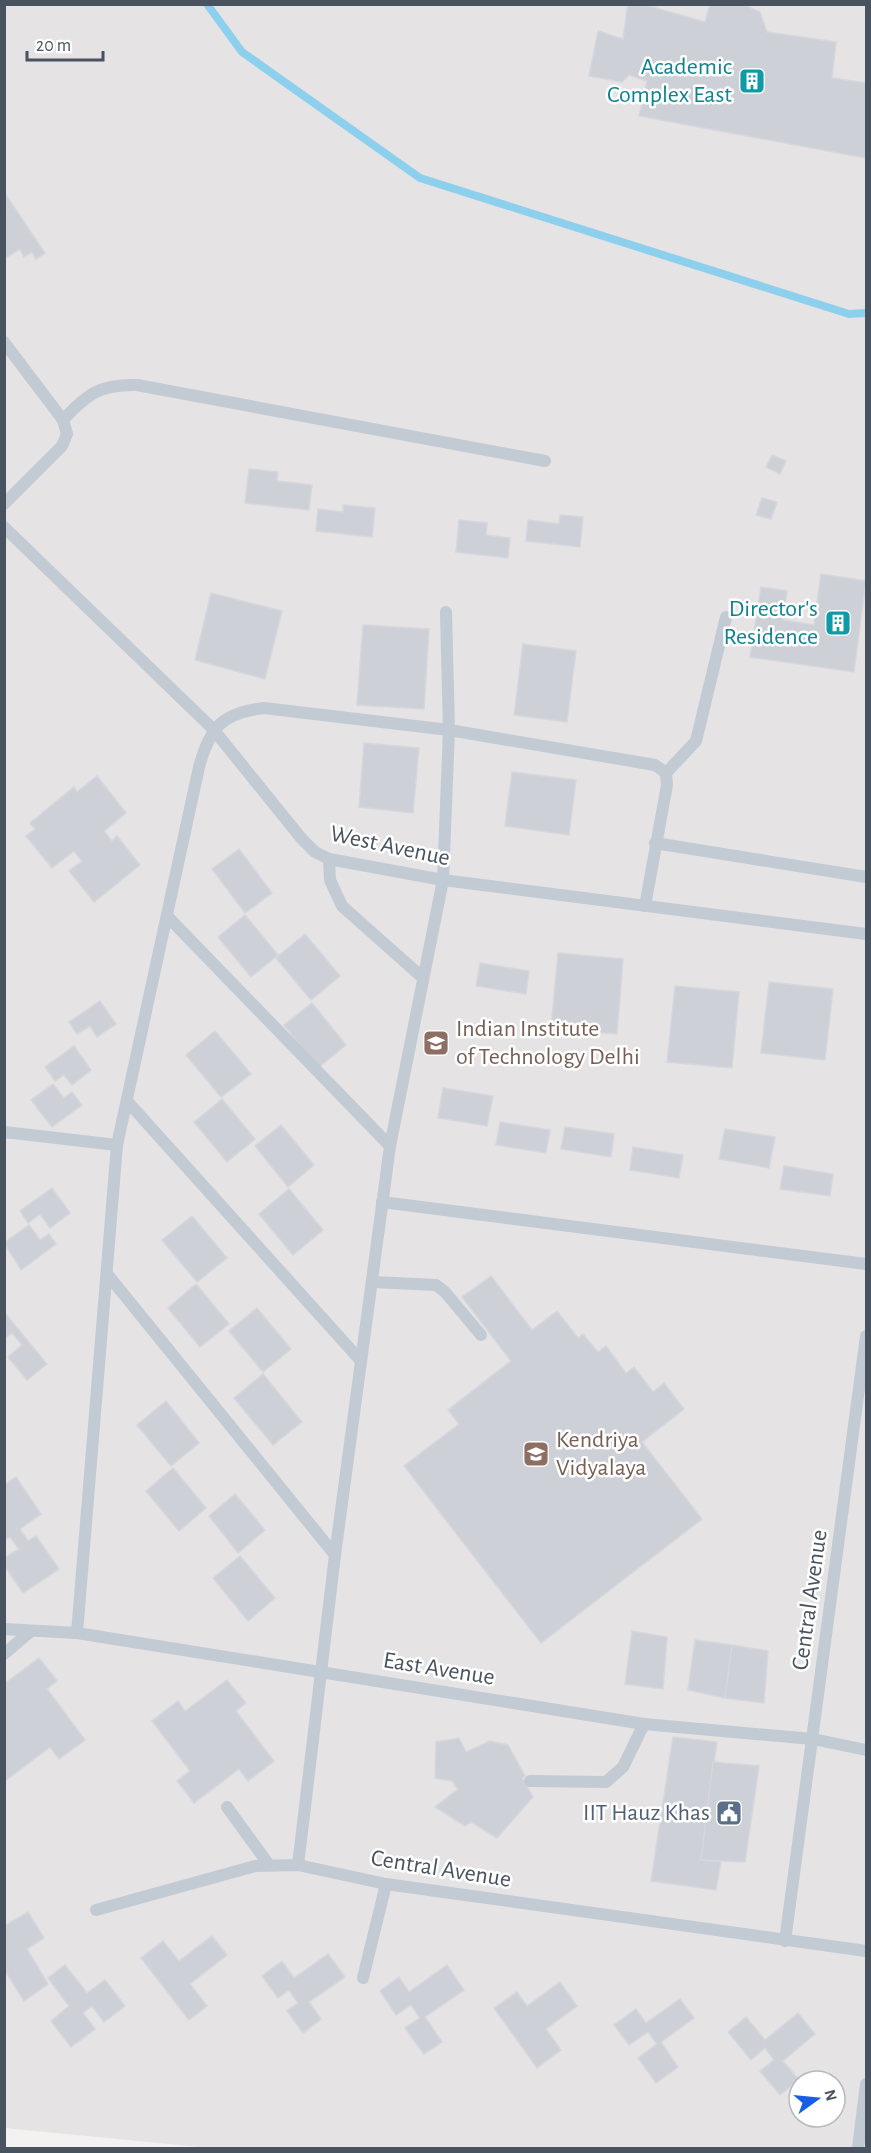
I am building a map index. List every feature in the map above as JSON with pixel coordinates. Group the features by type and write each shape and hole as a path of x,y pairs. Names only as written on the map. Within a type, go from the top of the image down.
{"lane":[{"path":"4,342 63,420 67,434 62,446 4,504"},
{"path":"63,420 87,395 104,388 137,385 545,461"},
{"name":"West Avenue","path":"4,527 213,729 301,838 315,852 329,859 442,880 867,934"},
{"path":"298,1865 323,1671 335,1555 390,1146 442,880 449,729 446,612"},
{"path":"645,906 667,785 666,773 696,741 726,616"},
{"path":"77,1633 117,1145 199,767 213,729 247,710 264,708 449,729 632,760 655,765 666,773"},
{"path":"655,843 867,877"},
{"path":"329,859 330,880 342,906 423,978"},
{"path":"168,917 390,1146"},
{"path":"127,1101 361,1361"},
{"path":"4,1131 117,1145"},
{"path":"382,1202 867,1263"},
{"path":"108,1275 335,1555"},
{"path":"373,1282 436,1286 445,1292 481,1335"},
{"name":"Central Avenue","path":"785,1941 867,1336"},
{"name":"East Avenue","path":"4,1629 77,1633 323,1671 644,1725 813,1739 867,1750"},
{"path":"4,1654 30,1632"},
{"path":"530,1781 606,1782 623,1767 644,1725"},
{"path":"227,1807 269,1865"},
{"name":"Central Avenue","path":"96,1910 255,1866 298,1865 386,1884 867,1951"},
{"path":"363,1978 386,1884"},
{"path":"858,2148 867,2084"}],"shaded area":[{"name":"Indian Institute of Technology Delhi","path":"4,5 866,5 866,2148 209,2148 5,2128"}],"building":[{"name":"Academic Complex East","path":"628,4 642,4 705,22 710,4 742,4 760,12 767,32 836,42 832,78 866,83 866,158 639,116 647,81 629,75 622,82 589,76 598,31 623,39"},
{"path":"6,195 45,253 36,259 32,252 24,257 20,249 4,259"},
{"path":"772,455 786,461 780,474 766,467"},
{"path":"249,469 278,472 277,481 312,485 309,510 245,503"},
{"path":"762,498 777,502 771,519 756,515"},
{"path":"343,505 375,508 372,537 316,531 318,509 343,512"},
{"path":"560,515 583,517 580,547 526,541 528,520 559,524"},
{"path":"459,520 487,523 486,535 510,538 508,558 456,552"},
{"name":"Director's Residence","path":"821,574 866,581 854,672 750,657 761,587 787,591 783,620 814,625"},
{"path":"211,593 282,611 265,679 195,660"},
{"path":"363,625 429,629 424,709 357,705"},
{"path":"523,644 576,651 567,722 514,715"},
{"path":"364,743 419,748 413,813 359,807"},
{"path":"512,772 576,780 569,835 505,826"},
{"path":"97,776 126,813 104,831 112,841 117,836 140,865 94,902 69,871 82,861 74,851 52,868 26,836 35,829 30,823 74,787 77,792"},
{"path":"239,849 272,893 245,913 212,869"},
{"path":"245,915 278,955 251,977 218,937"},
{"path":"305,934 340,976 311,1000 276,958"},
{"path":"558,953 623,959 617,1034 551,1029"},
{"path":"480,963 529,971 526,994 476,986"},
{"path":"769,982 833,989 825,1060 761,1053"},
{"path":"675,986 739,992 732,1068 667,1062"},
{"path":"100,1001 116,1024 97,1037 90,1026 77,1034 69,1022"},
{"path":"312,1003 346,1045 318,1068 284,1025"},
{"path":"215,1031 251,1074 221,1097 186,1055"},
{"path":"74,1046 91,1070 72,1085 64,1075 55,1081 45,1067"},
{"path":"53,1084 64,1098 72,1092 82,1105 52,1127 31,1100"},
{"path":"443,1088 493,1096 487,1126 438,1118"},
{"path":"222,1099 255,1139 227,1162 194,1122"},
{"path":"500,1122 550,1130 546,1153 496,1145"},
{"path":"281,1125 314,1165 288,1187 255,1146"},
{"path":"565,1127 614,1134 611,1157 561,1149"},
{"path":"725,1129 775,1137 769,1168 719,1159"},
{"path":"633,1147 683,1155 679,1178 630,1170"},
{"path":"784,1166 833,1174 830,1196 780,1189"},
{"path":"52,1188 70,1213 50,1228 40,1214 28,1223 20,1211"},
{"path":"289,1189 323,1230 293,1255 259,1214"},
{"path":"192,1216 227,1258 197,1282 162,1240"},
{"path":"29,1225 40,1240 49,1234 56,1244 21,1270 4,1243"},
{"name":"Kendriya Vidyalaya","path":"491,1276 532,1330 557,1311 578,1338 583,1334 598,1352 606,1346 626,1373 634,1367 653,1392 664,1383 684,1409 642,1442 702,1519 541,1643 404,1466 459,1424 448,1410 511,1361 462,1297"},
{"path":"196,1284 229,1324 200,1347 168,1308"},
{"path":"257,1308 291,1349 263,1372 229,1331"},
{"path":"4,1312 47,1364 27,1380 8,1357 22,1345 12,1333 4,1339"},
{"path":"263,1374 302,1422 273,1445 234,1398"},
{"path":"166,1401 199,1443 171,1466 137,1425"},
{"path":"173,1468 206,1508 179,1531 146,1491"},
{"path":"16,1477 41,1514 20,1529 28,1541 36,1536 59,1569 23,1593 4,1565 4,1558 19,1549 10,1537 4,1540 4,1485"},
{"path":"235,1494 265,1530 238,1553 209,1516"},
{"path":"240,1556 275,1598 248,1621 213,1578"},
{"path":"632,1631 667,1637 663,1689 625,1684"},
{"path":"695,1640 732,1645 725,1698 688,1690"},
{"path":"732,1645 768,1651 764,1703 725,1698"},
{"path":"39,1658 57,1681 47,1689 85,1740 59,1759 50,1747 5,1781 4,1684"},
{"path":"227,1680 246,1703 236,1711 274,1761 248,1781 239,1769 194,1803 177,1781 190,1771 152,1721 178,1701 185,1711"},
{"path":"673,1737 717,1742 701,1860 721,1862 716,1890 651,1881"},
{"path":"459,1738 466,1752 490,1741 508,1745 525,1776 522,1778 533,1797 497,1838 471,1822 465,1826 435,1807 458,1789 452,1781 435,1778 436,1742"},
{"name":"IIT Hauz Khas","path":"713,1762 759,1766 745,1862 701,1860"},
{"path":"28,1912 44,1938 27,1949 48,1984 24,2001 4,1969 4,1926"},
{"path":"212,1936 227,1955 190,1984 207,2006 189,2020 141,1958 163,1941 179,1961"},
{"path":"328,1954 345,1977 309,2002 321,2019 303,2033 287,2011 298,2003 289,1990 278,1998 262,1976 282,1961 294,1978"},
{"path":"65,1965 87,1993 105,1980 125,2006 104,2022 92,2006 83,2013 95,2029 71,2047 51,2021 69,2006 48,1978"},
{"path":"447,1965 464,1990 425,2017 442,2042 424,2054 405,2028 420,2018 411,2005 396,2015 380,1991 399,1977 409,1992"},
{"path":"560,1982 577,2006 546,2029 561,2050 537,2068 494,2008 517,1992 527,2006"},
{"path":"680,1999 694,2018 661,2042 678,2067 656,2083 638,2058 657,2044 648,2032 629,2045 614,2025 636,2009 646,2023"},
{"path":"798,2013 815,2034 783,2061 790,2069 787,2069 787,2089 780,2095 760,2071 774,2060 765,2048 751,2060 728,2032 746,2017 765,2040"}],"waterway":[{"path":"207,4 242,52 420,178 849,314 866,313"}],"place":[{"name":"Academic Complex East","path":"752,81"},
{"name":"Director's Residence","path":"838,623"},
{"name":"Indian Institute of Technology Delhi","path":"436,1043"},
{"name":"Kendriya Vidyalaya","path":"536,1454"},
{"name":"IIT Hauz Khas","path":"729,1813"}]}
